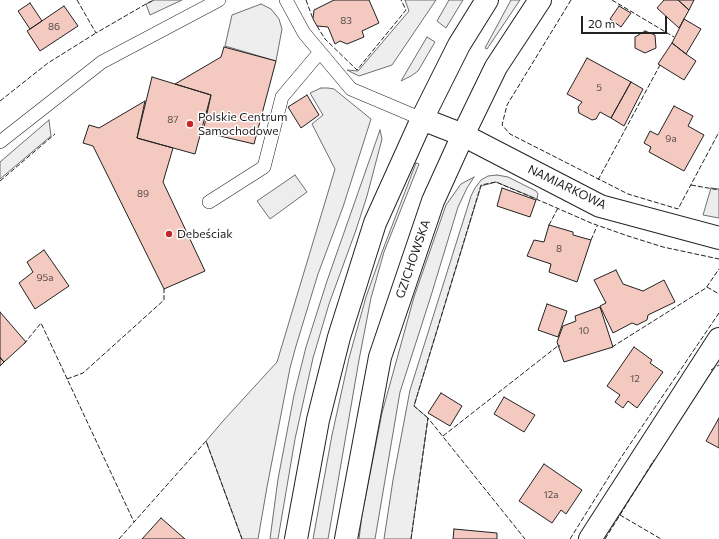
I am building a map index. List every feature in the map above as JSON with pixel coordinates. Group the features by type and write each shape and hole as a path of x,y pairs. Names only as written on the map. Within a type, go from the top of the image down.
{"street":[{"path":"296,539 318,420 339,337 375,223 422,119 459,45 487,0"},
{"name":"GZICHOWSKA","path":"346,539 380,357 433,201 496,67 540,0"},
{"name":"NAMIARKOWA","path":"422,119 463,135 600,206 719,238"},
{"path":"590,539 719,339"}],"lane":[{"path":"0,142 102,62 219,0"},
{"path":"286,0 304,33 351,89 422,119"},
{"path":"209,202 264,167 282,97 320,52"}],"shaded area":[{"path":"154,0 182,0 150,15 146,4"},
{"path":"405,0 436,0 392,65 359,76 347,70 358,71 409,11"},
{"path":"449,0 463,0 446,28 437,21"},
{"path":"511,0 520,0 487,49 485,48"},
{"path":"261,4 271,9 279,19 282,29 276,61 225,46 232,15"},
{"path":"427,37 435,42 418,71 401,81"},
{"path":"321,88 334,89 371,119 343,207 318,274 290,368 258,539 242,539 206,441 277,362 335,169 312,124 323,115 310,93"},
{"path":"49,120 51,136 0,179 0,162"},
{"path":"380,130 382,139 367,196 329,304 313,358 295,439 278,539 270,539 278,479 294,395 306,347 327,281"},
{"path":"416,163 419,164 384,252 371,298 328,539 313,539 332,435 349,358 366,297"},
{"path":"295,175 307,192 270,219 257,201"},
{"path":"497,175 508,177 536,191 538,194 537,199 496,182 481,186 414,406 428,418 411,539 384,539 393,480 410,390 471,196 481,180 488,176"},
{"path":"474,177 458,207 400,392 375,539 359,539 362,515 382,413 414,297 446,205 461,184"},
{"path":"711,188 719,189 719,218 703,215"}],"building":[{"path":"334,0 369,0 379,23 362,31 364,37 347,44 340,41 335,44 328,27 317,26 313,19 314,10"},
{"path":"664,0 678,0 689,10 679,28 657,8"},
{"path":"678,0 694,0 689,10"},
{"path":"30,3 42,21 30,29 18,11"},
{"path":"64,6 78,26 40,51 27,31"},
{"path":"619,6 631,13 621,27 610,19"},
{"path":"684,19 701,29 686,54 672,43"},
{"path":"645,31 655,35 656,48 645,53 635,48 635,37"},
{"path":"672,43 696,61 684,80 658,64"},
{"path":"224,47 276,61 254,144 203,132 211,95 175,84 221,57"},
{"path":"587,58 631,82 611,118 600,112 596,119 592,120 579,113 578,107 582,102 567,94"},
{"path":"152,77 211,95 195,154 137,138"},
{"path":"631,82 643,89 624,126 611,118"},
{"path":"307,95 319,115 301,128 288,107"},
{"path":"145,101 137,138 173,148 163,182 205,271 164,289 93,146 83,143 89,125 99,128"},
{"path":"674,106 693,116 688,126 704,135 684,171 649,152 651,147 644,143 650,131 658,135"},
{"path":"502,188 536,200 530,217 497,206"},
{"path":"549,225 573,232 573,235 591,240 577,282 549,272 551,264 527,256 534,240 544,242"},
{"path":"44,250 69,286 35,309 19,283 33,272 27,262"},
{"path":"616,270 623,284 643,291 664,280 675,302 648,315 647,320 637,325 632,323 613,333 600,306 606,303 594,280"},
{"path":"547,304 567,311 558,337 538,330"},
{"path":"600,307 613,347 564,362 557,342 563,326 576,321 575,316"},
{"path":"0,312 26,342 4,362 0,357"},
{"path":"634,347 652,360 650,363 663,372 637,408 628,401 623,408 615,402 620,395 607,386"},
{"path":"0,358 4,362 0,366"},
{"path":"441,393 462,406 450,426 428,413"},
{"path":"504,397 535,415 524,432 494,414"},
{"path":"719,418 719,448 706,441"},
{"path":"544,464 582,490 566,514 561,510 552,523 519,501"},
{"path":"161,518 185,539 142,539"},
{"path":"454,529 497,533 497,539 453,539"}],"fence":[{"path":"77,0 96,33 154,0"},
{"path":"306,0 313,19"},
{"path":"317,26 325,39 357,70 406,10 401,0"},
{"path":"571,0 507,105 502,125 510,134 628,194 678,209 719,132"},
{"path":"612,0 674,37"},
{"path":"0,101 48,63 96,33"},
{"path":"598,180 660,65"},
{"path":"0,181 55,134"},
{"path":"428,418 414,406 481,185 496,182 591,223 628,236 663,247 719,259"},
{"path":"691,185 719,190"},
{"path":"549,225 558,208"},
{"path":"591,240 597,226"},
{"path":"612,347 706,288 719,269"},
{"path":"707,287 719,294"},
{"path":"67,379 83,373 164,300 164,289"},
{"path":"570,539 620,459 719,313"},
{"path":"24,344 41,323 134,522"},
{"path":"443,436 559,345 559,347"},
{"path":"711,370 719,365"},
{"path":"411,539 428,418 525,539"},
{"path":"119,539 206,441 242,539"},
{"path":"620,515 654,460"},
{"path":"605,539 620,515 661,539"}],"place":[{"name":"Polskie Centrum Samochodowe","path":"190,124"},
{"name":"Debeściak","path":"169,234"}]}
